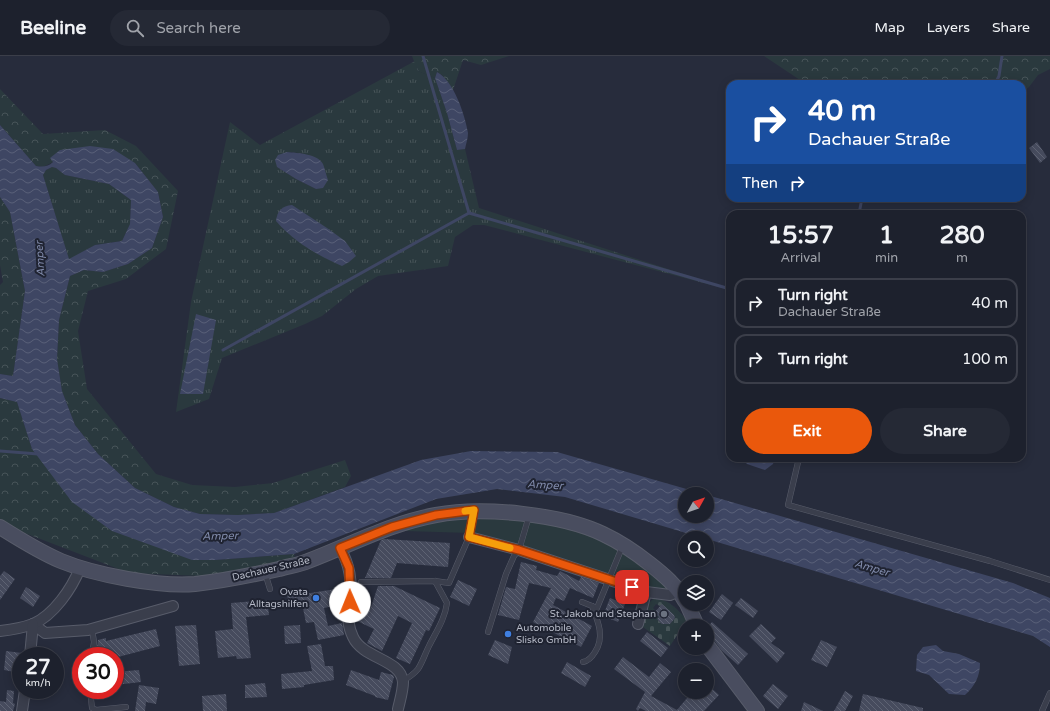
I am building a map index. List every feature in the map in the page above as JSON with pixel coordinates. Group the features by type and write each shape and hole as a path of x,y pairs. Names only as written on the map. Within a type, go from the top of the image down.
{"main road":[{"name":"Dachauer Straße","path":"0,527 43,552 80,568 130,579 187,584 202,583 265,572 306,562 392,527 436,515 474,510 529,515 571,523 602,533 623,544 666,577 678,591"},
{"path":"714,654 757,711"}],"street":[{"path":"469,537 519,550 608,578 646,592 678,596"},
{"path":"340,548 349,568 350,602 347,617 353,638 363,650 399,670 403,681 398,709"},
{"path":"0,630 34,624 49,614 75,581 80,568"},
{"path":"638,624 646,592"},
{"path":"34,624 45,633 92,629 173,606"},
{"path":"31,647 34,624"},
{"path":"22,711 24,699"}],"lane":[{"path":"798,462 788,505 990,561 1050,580"},
{"path":"361,582 449,583 469,537 474,510"},
{"path":"488,632 506,574 514,556 519,550 529,515"},
{"path":"582,602 597,608 623,544"},
{"path":"265,572 270,589"},
{"path":"403,681 409,678 418,669 438,629 446,608 447,603 435,582"},
{"path":"583,662 587,661 591,657 598,647 601,639 598,621 592,606"},
{"path":"92,629 93,647"},
{"path":"1042,711 1050,693"},
{"path":"91,699 92,708 96,710 126,707"}],"green space":[{"path":"412,56 509,56 481,65 463,60 453,90 442,75 437,72 435,78 418,71"},
{"path":"764,56 1050,56 1050,69 1038,75 1026,89 1026,80 800,80"},
{"path":"415,61 418,71 435,78 447,113 457,150 465,149 479,208 726,289 484,225 473,225 455,237 448,266 378,276 356,289 322,316 222,358 209,399 176,412 191,302 230,122 260,145","holes":["287,152 300,153 315,158 316,189 277,167"]},
{"path":"0,89 43,134 105,130 136,146 178,191 166,249 126,279 88,291 78,331 87,389 156,474 192,485 235,487 273,483 345,460 351,476 345,487 274,513 238,515 200,514 174,507 135,488 98,454 75,425 62,391 57,359 59,320 70,276 84,270 103,272 128,264 152,248 163,217 158,192 135,163 53,162 43,167 36,166 0,125"},
{"path":"52,167 56,168 65,175 109,184 131,200 130,224 122,241 95,245 69,260 43,175 46,170"},
{"path":"0,197 10,212 25,291 13,376 0,374 0,285 3,282 0,265"},
{"path":"0,398 17,402 32,449 215,560 294,554 296,561 201,576 129,573 0,523"},
{"path":"473,516 558,526 597,539 616,548 644,566 667,588 665,590 658,590 520,545 470,533 404,531 403,529 437,519"},
{"path":"655,598 661,599 669,603 686,619 678,619 678,634 670,646 640,625 649,603","holes":["656,604 660,606 662,605 674,615 675,618 670,624 664,622 662,624 657,619 659,617 654,613 656,611 653,608"]}],"water":[{"path":"437,72 449,83 458,99 468,133 465,149 457,150 447,113 435,78"},
{"name":"Amper","path":"0,125 36,166 51,164 53,162 50,158 60,150 90,146 113,149 135,163 158,192 163,217 152,248 128,264 103,272 84,270 70,276 59,320 57,359 62,391 75,425 98,454 135,488 174,507 200,514 238,515 274,513 421,460 471,451 557,452 680,487 678,487 678,523 714,523 714,497 1013,583 1050,598 1050,647 1033,636 714,541 714,531 679,531 565,497 497,489 436,499 294,554 215,560 192,560 112,531 72,502 32,449 17,402 0,398 0,374 13,376 25,291 10,212 0,197","holes":["52,167 56,168 65,175 109,184 131,200 130,224 122,241 95,245 69,259 43,175 46,170"]},
{"path":"287,152 312,156 317,158 323,164 328,180 323,188 316,189 277,167 275,160 278,155"},
{"path":"292,205 345,241 356,256 342,266 298,242 276,221 281,210"},
{"path":"196,314 216,320 203,394 180,394"},
{"path":"745,462 774,462 765,470"},
{"path":"936,645 943,651 959,654 980,663 976,680 972,688 965,695 949,694 929,675 916,671 917,655 923,647"}],"building":[{"path":"1037,142 1047,157 1040,163 1029,148"},
{"path":"381,540 450,543 448,567 397,563 391,578 365,578"},
{"path":"521,562 537,566 536,570 557,576 560,571 579,581 581,577 599,583 593,598 570,588 564,601 556,598 553,605 592,626 581,647 533,622 551,588 529,583 519,620 498,615 506,587 515,589"},
{"path":"4,571 15,579 0,600 0,576"},
{"path":"458,580 477,589 469,606 450,597"},
{"path":"378,586 394,586 440,608 429,631 426,630 410,664 396,658 412,623 398,616 382,651 367,643 374,629 355,620 361,606 370,610"},
{"path":"26,587 40,596 33,607 20,598"},
{"path":"336,589 339,605 324,608 328,626 342,623 344,635 318,640 314,622 306,623 302,603 289,605 287,595 298,593 298,595"},
{"path":"722,594 733,603 721,620 709,612 714,611 714,605"},
{"path":"610,598 625,604 618,622 603,616"},
{"path":"741,598 758,611 753,618 735,605"},
{"path":"267,600 269,615 246,617 251,658 237,659 236,656 218,658 215,631 233,629 231,603"},
{"name":"St. Jakob und Stephan","path":"662,604 674,615 675,618 670,624 662,624 657,619 659,617 654,613"},
{"path":"714,624 748,654 738,665 721,650 714,640"},
{"path":"761,624 776,638 771,643 785,653 777,663 749,636"},
{"path":"196,625 200,664 179,666 175,626"},
{"path":"300,625 301,643 285,644 284,626"},
{"path":"156,629 160,646 124,655 124,647 97,647 98,640 106,638 106,641"},
{"path":"647,632 668,648 661,657 640,641"},
{"path":"495,640 512,647 508,664 488,655"},
{"path":"821,640 837,647 827,667 811,660"},
{"path":"321,644 325,666 333,666 334,680 304,685 304,687 282,689 281,674 312,671 307,646"},
{"path":"6,651 12,652 12,672 4,670"},
{"path":"623,657 649,677 660,663 671,672 651,696 677,710 686,699 714,699 714,690 719,695 704,711 646,711 640,708 638,711 636,709 645,692 614,669"},
{"path":"567,662 591,676 585,687 561,673"},
{"path":"139,670 141,682 124,684 124,671"},
{"path":"351,670 379,680 381,672 393,675 394,677 388,700 375,697 346,685"},
{"path":"265,683 267,697 245,698 245,685"},
{"path":"773,684 788,696 778,709 763,696"},
{"path":"139,685 159,688 156,704 146,702 145,711 135,711"},
{"path":"7,690 12,691 12,699 13,699 13,703 15,704 13,711 0,711 0,701 6,702"},
{"path":"845,691 853,696 845,711 834,711"},
{"path":"226,694 227,711 203,711 202,696"},
{"path":"863,694 923,708 923,711 859,711"},
{"path":"804,702 823,711 801,711"}],"waterway":[{"path":"423,56 469,213 726,288"},
{"path":"997,80 1002,56"},
{"path":"860,210 861,202"},
{"path":"223,350 469,213"},
{"path":"0,451 38,454"}],"slow traffic":[{"path":"465,511 474,510 469,537 510,548"}],"place":[{"name":"Ovata Alltagshilfen","path":"316,598"},
{"name":"St. Jakob und Stephan","path":"664,614"},
{"name":"Automobile Slisko GmbH","path":"508,634"}],"route":[{"path":"350,602 349,568 340,548 392,527 436,515 474,510 469,537 519,550 632,587"}]}
